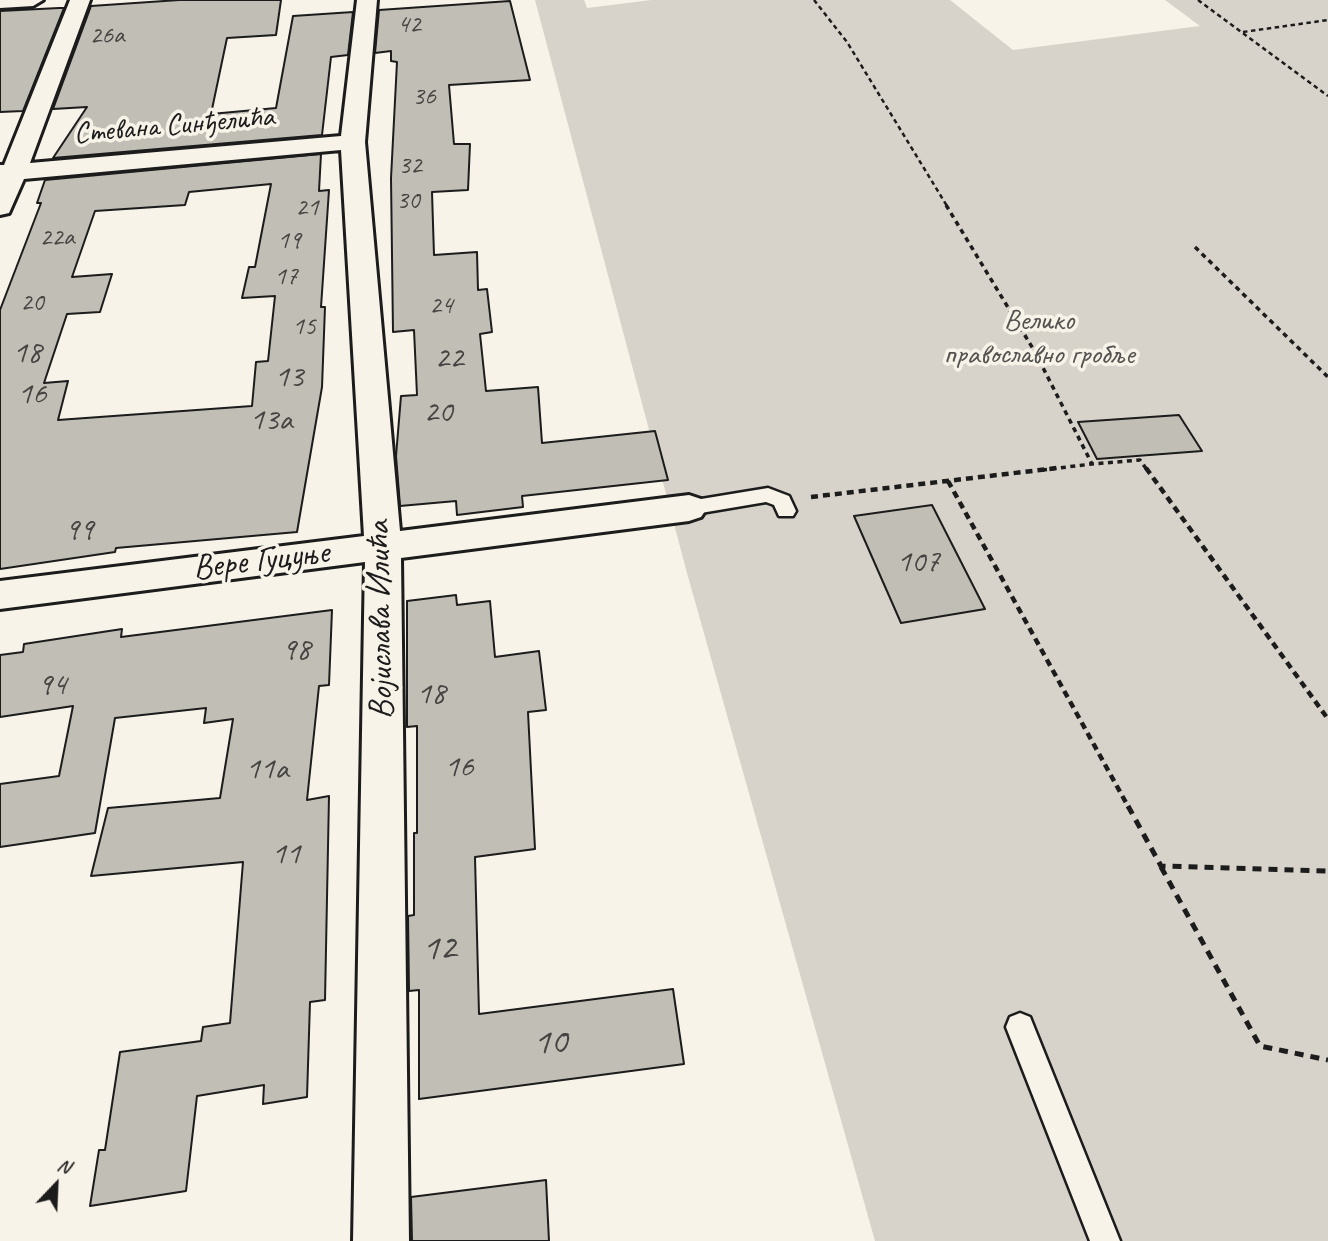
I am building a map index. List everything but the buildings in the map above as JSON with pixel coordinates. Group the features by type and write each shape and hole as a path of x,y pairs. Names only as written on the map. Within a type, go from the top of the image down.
{"street":[{"path":"0,2 33,0"},
{"path":"0,207 7,172 80,0"},
{"name":"Војислава Илића","path":"367,0 353,142 383,545 381,1241"},
{"name":"Стевана Синђелића","path":"7,172 353,142"},
{"name":"Вере Гуцуње","path":"0,595 689,508"}],"lane":[{"path":"689,508 768,495 784,506"},
{"path":"1020,1027 1105,1241"}],"path":[{"path":"814,0 847,42 1035,352 1092,464"},
{"path":"1198,0 1328,96"},
{"path":"1242,33 1328,20"},
{"path":"1195,247 1328,377"},
{"path":"784,506 948,481 1140,460 1328,719"},
{"path":"948,481 1260,1046 1328,1060"},
{"path":"1161,866 1328,871"}],"green space":[{"name":"Велико православно гробље","path":"535,0 584,0 587,8 651,0 950,0 1013,50 1200,26 1165,0 1328,0 1328,1241 875,1241 687,573"}]}
